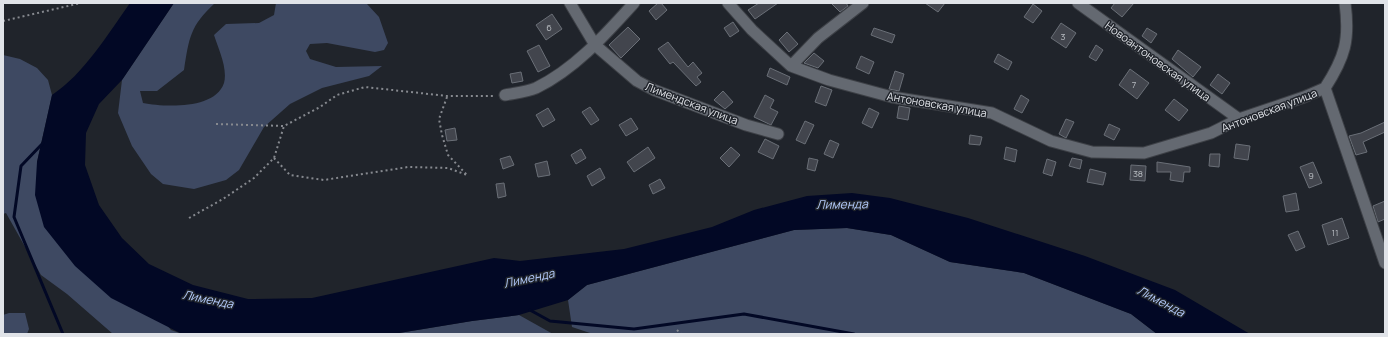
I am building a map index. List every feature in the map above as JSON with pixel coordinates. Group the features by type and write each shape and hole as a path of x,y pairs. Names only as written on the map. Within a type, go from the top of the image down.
{"street":[{"name":"Лимендская улица","path":"570,3 595,45 637,82 654,90 746,125 778,134"},
{"path":"506,96 534,88 563,72 595,45 634,3"},
{"name":"Антоновская улица","path":"728,3 752,30 791,66 829,80 892,97 992,113 1051,140 1092,152 1144,152 1211,133 1239,119 1304,97 1325,88"},
{"path":"791,66 818,38 863,3"},
{"name":"Новоантоновская улица","path":"1078,3 1239,119"},
{"path":"1345,3 1348,27 1343,55 1336,71 1325,88 1385,263"}],"path":[{"path":"3,21 81,3"},
{"path":"216,124 284,126 320,107 337,95 365,87 448,96 506,96"},
{"path":"274,158 290,174 324,180 408,167 448,168 467,175 448,155 442,135 439,118 448,96"},
{"path":"189,218 224,199 254,178 274,158 284,126"},
{"path":"677,330 681,334"}],"shaded area":[{"path":"174,3 215,3 200,19 192,33 187,49 184,70 157,91 140,91 143,103 175,106 188,105 210,98 219,92 224,83 225,71 214,35 226,24 259,23 274,15 276,3 367,4 379,17 388,43 384,50 375,52 327,43 310,44 306,51 310,59 336,67 382,66 369,76 322,88 290,104 264,127 239,170 226,180 194,189 163,184 151,174 132,146 118,113 122,80"},
{"path":"3,55 20,59 37,68 48,80 52,95 37,162 171,330 182,334 113,334 67,294 41,275 6,213 3,214"},
{"path":"847,228 891,235 950,262 1024,273 1131,314 1157,334 593,334 572,327 568,300 587,285 794,230"},
{"path":"9,313 25,313 29,329 27,334 3,334 3,315"},
{"path":"519,315 553,334 393,334 472,321"}],"water":[{"name":"Лименда","path":"130,3 174,3 122,80 99,104 86,133 85,165 99,205 122,238 149,264 193,285 248,299 312,298 494,258 520,261 624,249 712,227 754,210 807,196 852,193 890,198 968,218 1085,256 1175,290 1250,334 1157,334 1131,314 1024,273 950,262 891,235 847,228 794,230 587,285 568,300 519,315 393,334 182,334 111,298 75,266 44,227 35,195 37,162 52,95 75,76 85,65"}],"building":[{"path":"658,3 661,3 667,10 656,20 649,11"},
{"path":"759,3 778,3 755,19 748,10"},
{"path":"831,3 846,3 848,6 840,12"},
{"path":"925,3 945,3 938,12"},
{"path":"1115,3 1134,3 1122,17 1111,8"},
{"path":"1033,4 1042,11 1033,23 1024,17"},
{"path":"552,14 562,29 546,40 536,25"},
{"path":"733,22 739,31 730,37 724,28"},
{"path":"1061,23 1076,33 1066,48 1051,38"},
{"path":"628,27 640,39 621,58 609,45"},
{"path":"874,28 895,35 892,43 871,35"},
{"path":"1147,28 1157,34 1151,43 1142,36"},
{"path":"787,32 798,44 789,52 779,40"},
{"path":"668,42 688,67 693,62 702,73 697,77 701,82 696,86 673,62 670,64 658,49"},
{"path":"539,45 550,66 538,72 527,51"},
{"path":"1096,45 1103,50 1096,61 1089,57"},
{"path":"1178,50 1201,67 1193,77 1172,59"},
{"path":"814,53 824,61 818,68 804,63"},
{"path":"998,54 1012,62 1008,70 994,62"},
{"path":"861,56 874,62 869,74 856,68"},
{"path":"770,68 790,77 787,85 767,76"},
{"path":"1130,69 1149,83 1137,99 1119,85"},
{"path":"895,71 904,74 899,91 889,89"},
{"path":"521,72 523,81 512,83 510,74"},
{"path":"1218,74 1230,83 1222,94 1210,85"},
{"path":"821,86 832,90 826,106 815,102"},
{"path":"723,91 733,102 725,109 714,100"},
{"path":"765,95 774,100 770,108 778,112 771,125 754,117"},
{"path":"1021,95 1029,100 1022,113 1014,109"},
{"path":"1174,99 1188,110 1179,121 1165,110"},
{"path":"899,106 910,108 908,120 897,118"},
{"path":"590,107 599,120 591,125 582,112"},
{"path":"548,108 555,120 543,127 536,115"},
{"path":"869,108 879,113 872,128 862,123"},
{"path":"631,118 638,129 626,136 619,125"},
{"path":"1066,119 1074,122 1066,138 1059,134"},
{"path":"805,121 814,125 805,144 796,140"},
{"path":"1385,122 1385,132 1363,142 1367,152 1356,155 1349,136 1361,133"},
{"path":"1109,124 1120,129 1114,140 1104,135"},
{"path":"455,128 457,140 447,141 445,130"},
{"path":"970,135 982,137 980,145 969,144"},
{"path":"765,139 779,146 773,159 758,152"},
{"path":"830,140 839,144 833,158 824,154"},
{"path":"1236,144 1250,146 1248,160 1234,158"},
{"path":"648,147 655,158 634,172 627,162"},
{"path":"731,147 740,155 729,167 720,158"},
{"path":"1006,147 1017,150 1015,162 1004,159"},
{"path":"581,149 586,158 576,164 571,155"},
{"path":"1210,154 1220,154 1219,167 1209,166"},
{"path":"510,156 514,165 503,169 500,159"},
{"path":"809,158 818,160 815,171 807,169"},
{"path":"1072,158 1082,160 1080,169 1069,166"},
{"path":"1047,159 1056,162 1052,176 1043,173"},
{"path":"547,161 550,175 538,177 535,164"},
{"path":"1157,162 1190,167 1190,172 1184,172 1183,182 1170,180 1171,172 1157,172"},
{"path":"1313,162 1322,183 1309,188 1300,167"},
{"path":"1131,165 1146,166 1145,181 1130,180"},
{"path":"600,168 605,178 592,186 587,176"},
{"path":"1090,169 1106,173 1103,185 1087,182"},
{"path":"660,179 665,188 653,194 649,185"},
{"path":"504,183 506,196 498,198 496,184"},
{"path":"1296,193 1299,210 1286,212 1283,196"},
{"path":"1385,201 1385,219 1378,222 1373,206"},
{"path":"1342,218 1349,238 1328,245 1322,225"},
{"path":"1298,231 1305,247 1296,251 1288,235"}],"waterway":[{"path":"43,143 21,166 14,217 63,334"},
{"path":"530,310 550,321 634,329 744,314 854,334"}]}
